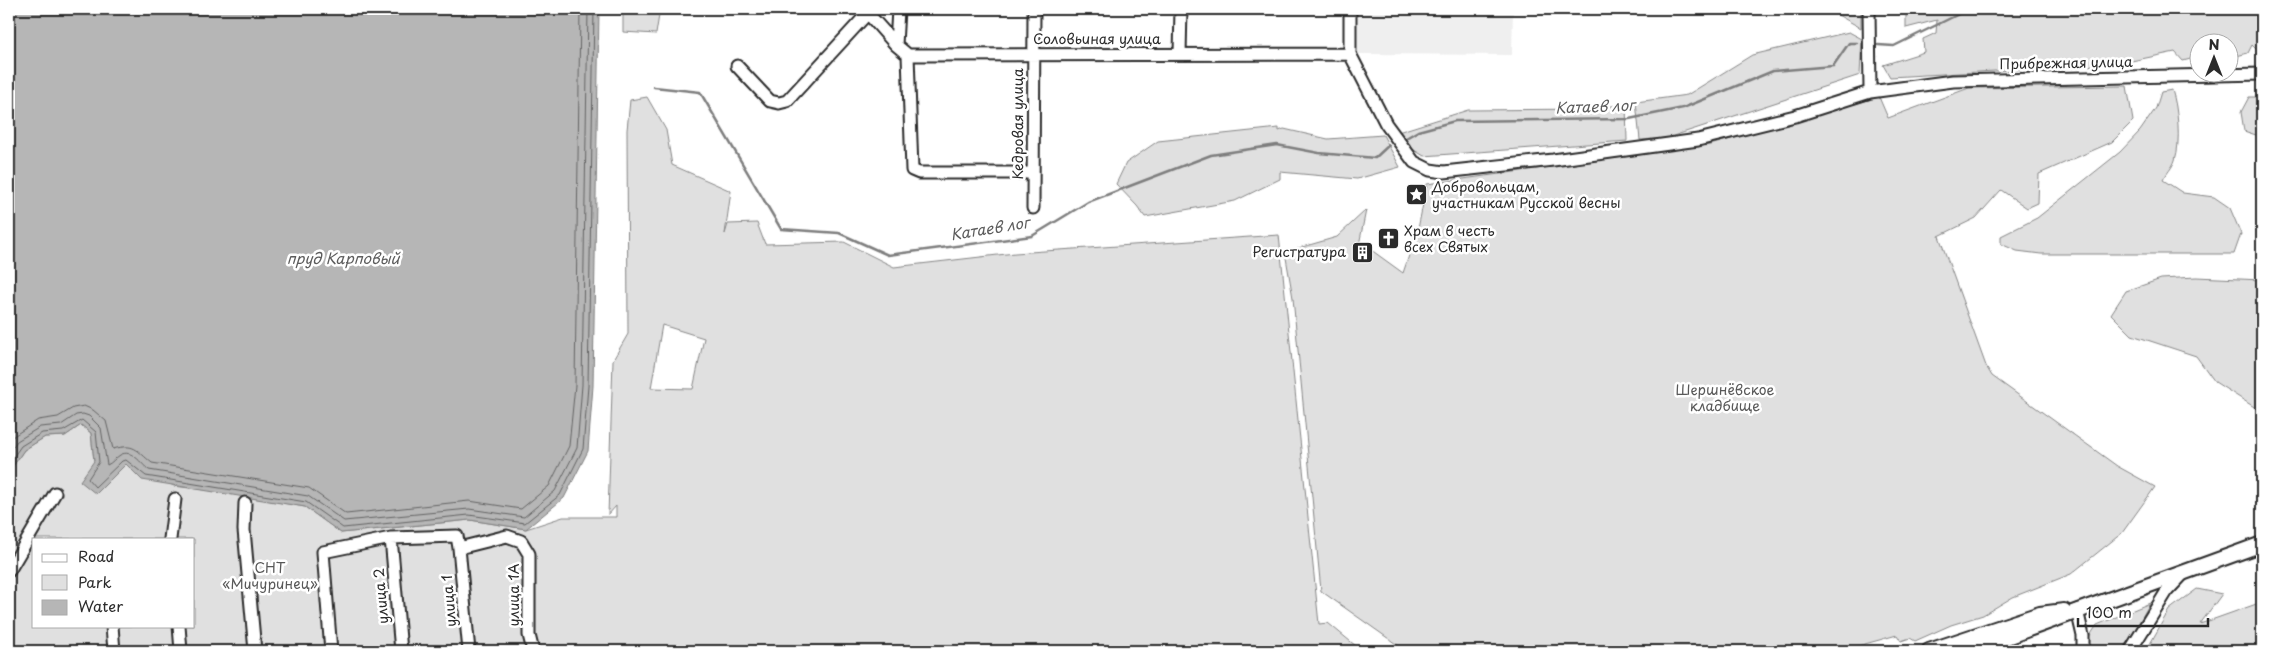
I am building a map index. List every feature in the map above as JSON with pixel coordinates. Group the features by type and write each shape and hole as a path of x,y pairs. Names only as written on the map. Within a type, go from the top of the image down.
{"main road":[{"path":"1968,651 2043,625 2077,610 2186,570 2262,544"},
{"path":"1929,651 2040,614 2077,610"}],"street":[{"path":"896,45 898,9"},
{"name":"Кедровая улица","path":"1034,9 1034,208"},
{"path":"1180,54 1181,9"},
{"path":"1350,9 1350,54"},
{"path":"1870,92 1872,10"},
{"path":"737,66 770,101 782,103 792,97 866,11 896,45 908,55 912,170 919,173 1033,173"},
{"name":"Соловьиная улица","path":"908,55 1350,54"},
{"name":"Прибрежная улица","path":"1350,54 1369,94 1404,151 1422,168 1444,172 1562,159 1698,140 1768,124 1870,92 1953,81 2262,74"},
{"path":"9,571 55,493"},
{"path":"170,538 175,499"},
{"path":"245,503 244,530 255,651"},
{"path":"331,651 324,552 391,538 457,536 459,548"},
{"name":"улица 1А","path":"459,548 507,536 521,541 529,554 529,635 533,651"},
{"name":"улица 2","path":"391,538 401,651"},
{"name":"улица 1","path":"459,548 469,651"},
{"path":"2130,651 2167,591 2186,570"},
{"path":"2077,610 2083,636 2083,651"},
{"path":"112,628 114,651"},
{"path":"178,628 181,651"}],"shaded area":[{"path":"1358,9 1513,9 1512,55 1358,54"}],"green space":[{"path":"623,9 660,9 656,34 623,32"},
{"path":"1827,9 1861,9 1861,28"},
{"path":"1906,9 2262,9 2262,53 2252,45 2248,53 2238,56 2238,32 2188,32 2188,60 2183,61 2175,52 2117,64 1890,77 1883,65 1924,52 1923,39 1936,33 1937,20 1906,28"},
{"path":"1849,32 1862,39 1860,75 1667,138 1640,140 1636,102 1687,95 1752,55"},
{"name":"Шершнёвское кладбище","path":"2127,86 2133,121 2112,142 2039,174 2038,203 2027,208 2001,190 1976,218 1939,236 1986,366 1992,376 2117,466 2155,487 2122,533 2071,574 2013,597 1983,615 1951,625 1915,641 1910,638 1901,641 1897,635 1840,651 1406,651 1321,591 1293,298 1285,252 1337,237 1366,210 1359,245 1374,252 1403,273 1418,229 1427,184 1710,145 1879,97 1888,118 1969,88"},
{"path":"2172,90 2177,115 2178,144 2174,163 2163,180 2183,193 2214,197 2230,208 2241,234 2234,254 2041,254 2017,251 2001,244 2001,236 2037,218 2120,152 2140,131 2156,108 2161,92"},
{"name":"СНТ «Мичуринец»","path":"647,97 666,130 672,165 731,191 725,234 728,224 757,223 765,244 844,242 894,267 1015,253 1279,235 1319,624 1328,623 1362,651 700,651 697,645 699,651 9,651 9,472 24,450 45,437 65,436 81,425 91,433 94,461 126,464 174,486 221,492 305,507 341,533 470,520 526,529 563,517 616,517 616,506 608,515 613,360 628,334 627,130 630,100","holes":["662,325 704,338 693,389 651,388"]},
{"path":"2249,97 2262,97 2262,137 2244,131 2241,112"},
{"path":"1626,104 1627,141 1424,156 1409,147 1398,132 1468,110 1592,109"},
{"path":"1279,128 1279,131 1284,129 1328,139 1383,135 1400,167 1357,179 1280,172 1280,179 1235,201 1145,217 1116,184 1126,163 1158,141"},
{"path":"2196,277 2262,280 2262,412 2215,382 2196,356 2132,335 2111,314 2126,291 2161,279"},
{"path":"2197,589 2222,594 2200,624 2262,602 2262,651 2146,651 2169,610"},
{"path":"2150,603 2123,651 2088,651 2087,640 2097,625"}],"water":[{"name":"пруд Карповый","path":"9,9 599,9 593,386 588,451 564,498 526,529 470,520 341,533 305,507 142,480 126,464 96,494 80,481 94,461 91,433 81,425 65,436 45,437 24,450 9,472"}],"waterway":[{"name":"Катаев лог","path":"1878,45 1894,46 1969,9"},
{"name":"Катаев лог","path":"1406,138 1418,131 1455,121 1629,119 1683,108 1773,71 1833,66 1849,43 1857,43"},
{"name":"Катаев лог","path":"654,87 700,92 781,229 839,233 888,255 1032,236 1088,202 1211,155 1277,145 1319,153 1375,158 1389,145"}],"place":[{"name":"Добровольцам, участникам Русской весны","path":"1416,195"},
{"name":"Храм в честь всех Святых","path":"1388,239"},
{"name":"Регистратура","path":"1362,252"}]}
